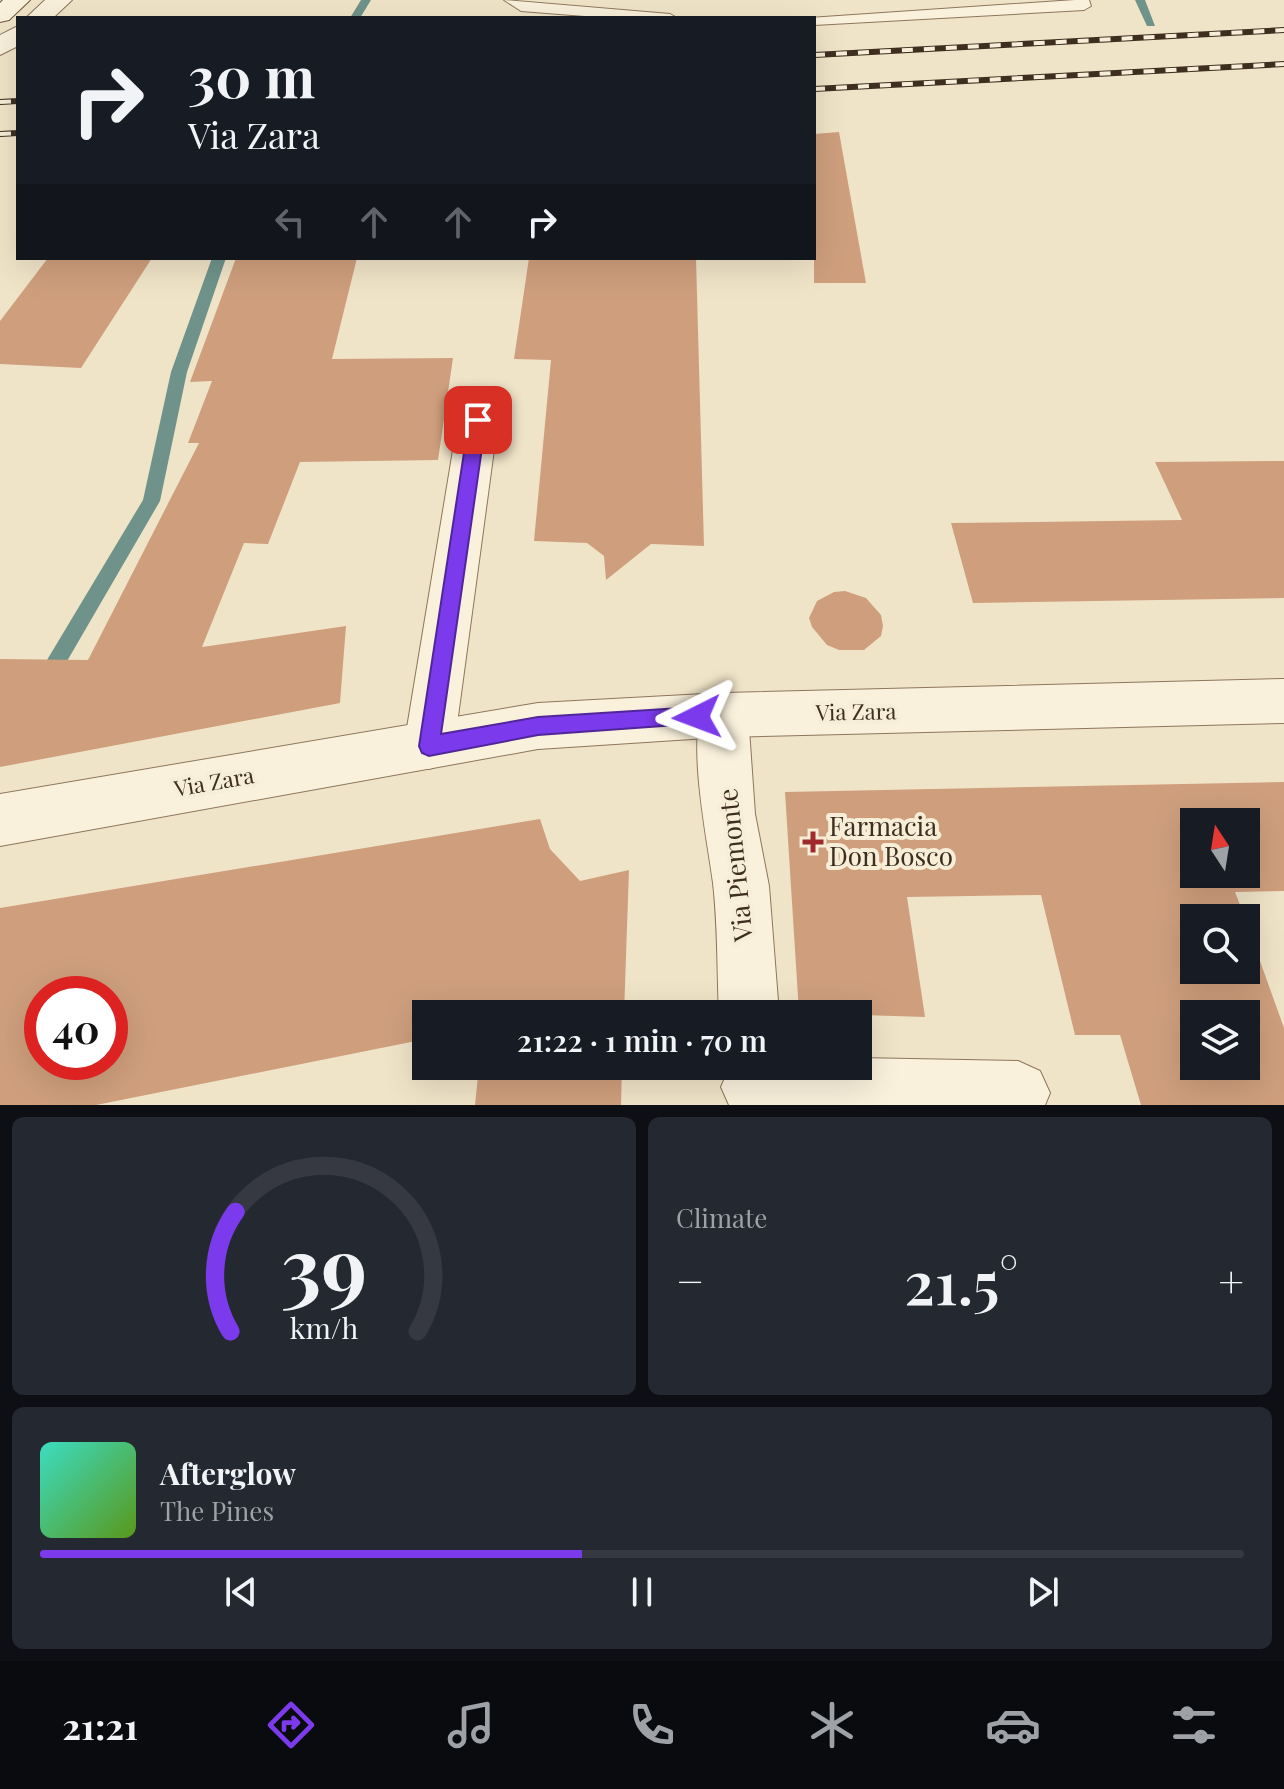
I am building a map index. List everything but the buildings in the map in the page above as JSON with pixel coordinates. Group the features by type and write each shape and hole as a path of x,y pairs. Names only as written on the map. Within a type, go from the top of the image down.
{"street":[{"path":"0,15 18,0"},
{"path":"40,16 60,0"},
{"path":"429,746 478,420"},
{"name":"Via Zara","path":"0,820 538,726 723,715 1284,701"},
{"name":"Via Piemonte","path":"723,715 728,814 741,886 748,1000"},
{"path":"753,1086 1018,1093"}],"lane":[{"path":"511,0 521,7 643,16"},
{"path":"816,21 1084,6 1082,0"}],"waterway":[{"path":"356,16 366,0"},
{"path":"1140,0 1151,24"},
{"path":"45,681 151,501 179,372 218,260"}],"railway":[{"path":"816,55 1284,30"},
{"path":"816,89 1284,64"},
{"path":"0,102 16,101"},
{"path":"0,134 16,133"}],"place":[{"name":"Farmacia Don Bosco","path":"813,842"}],"route":[{"path":"478,420 429,746 538,726 697,717"}]}
